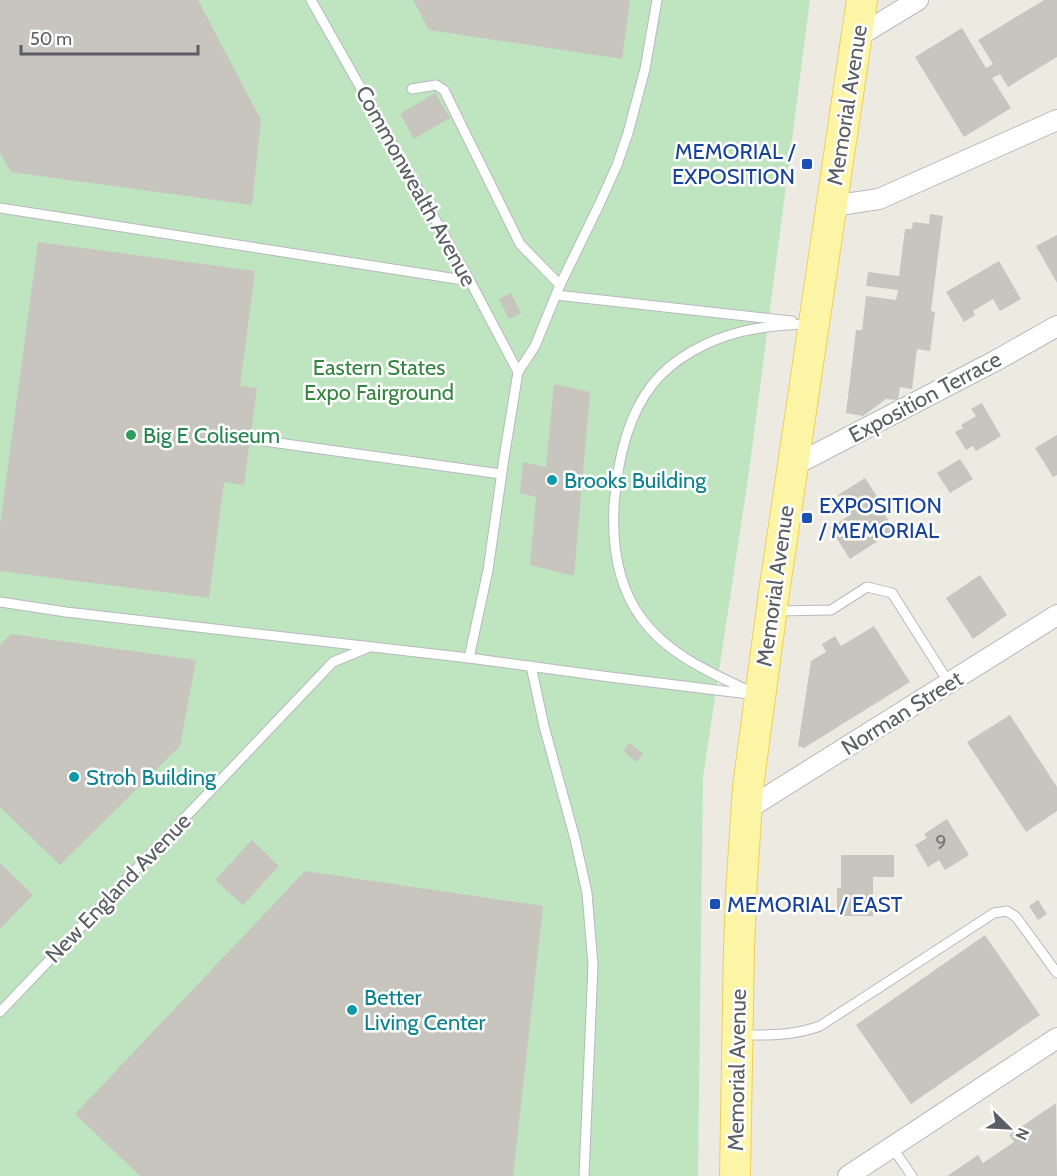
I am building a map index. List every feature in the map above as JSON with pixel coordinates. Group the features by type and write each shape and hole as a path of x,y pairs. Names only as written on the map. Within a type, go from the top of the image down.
{"main road":[{"name":"Memorial Avenue","path":"735,1176 741,894 746,810 772,611 862,0"}],"street":[{"path":"857,37 918,0"},
{"path":"831,206 879,199 1057,120"},
{"name":"Exposition Terrace","path":"793,466 997,360 1057,326"},
{"name":"Norman Street","path":"746,810 1057,615"},
{"path":"848,1176 1057,1038"}],"lane":[{"name":"Commonwealth Avenue","path":"311,0 470,281 518,372"},
{"path":"469,658 489,570 501,474 518,372 535,346 558,290 617,165 645,69 657,0"},
{"path":"412,89 436,85 444,90 520,244 558,290 814,323"},
{"path":"0,208 470,281"},
{"path":"760,696 708,672 684,657 641,619 624,584 614,541 618,471 629,429 642,399 657,379 674,364 704,345 742,331 814,323"},
{"path":"264,441 501,474"},
{"path":"772,611 831,610 867,587 892,593 949,683"},
{"path":"0,602 90,615 469,658 760,696"},
{"name":"New England Avenue","path":"0,1012 333,662 369,647"},
{"path":"531,666 587,893 593,965 584,1176"},
{"path":"738,1035 787,1035 820,1026 994,913 1007,911 1016,917 1057,973"},
{"path":"892,1147 912,1176"}],"green space":[{"name":"Eastern States Expo Fairground","path":"0,0 810,0 749,472 703,777 698,1176 0,1176"}],"building":[{"path":"0,0 198,0 261,120 252,205 11,172 0,153"},
{"path":"413,0 630,0 622,59 429,30"},
{"path":"1044,0 1057,0 1057,57 1008,87 1000,74 992,78 1011,108 964,137 915,57 962,28 986,68 993,64 978,40"},
{"path":"435,93 450,118 414,139 400,114"},
{"path":"930,214 943,216 931,311 935,312 930,351 917,349 912,389 900,387 898,400 886,399 863,416 846,413 856,330 862,330 866,296 896,300 898,290 866,286 868,272 899,276 905,229 912,229 913,222 929,224"},
{"path":"1057,235 1057,283 1036,246"},
{"name":"Big E Coliseum","path":"38,242 255,271 240,386 257,388 244,485 224,482 209,598 0,571 0,525"},
{"path":"999,261 1021,299 1000,311 993,299 973,311 975,315 964,322 946,292"},
{"path":"511,293 521,313 509,319 499,299"},
{"name":"Brooks Building","path":"554,384 590,392 574,576 530,565 536,497 520,493 523,462 546,467"},
{"path":"982,403 1001,436 976,451 973,446 966,450 955,432 963,428 961,425 976,416 971,409"},
{"path":"1057,435 1057,475 1053,477 1035,448"},
{"path":"960,459 973,479 950,493 937,473"},
{"path":"865,478 878,498 875,500 895,530 850,559 830,528 850,515 838,495"},
{"path":"980,575 1007,615 973,639 946,598"},
{"path":"874,626 910,682 804,748 798,746 811,661 826,652 822,644 835,636 841,646"},
{"name":"Stroh Building","path":"11,634 196,660 180,746 60,865 0,807 0,645"},
{"path":"1010,715 1057,787 1057,811 1026,832 967,742"},
{"path":"629,743 643,754 637,762 623,751"},
{"path":"947,819 969,855 945,870 939,860 928,867 915,845 927,838 924,834"},
{"path":"252,840 279,866 243,905 215,880"},
{"path":"841,855 894,855 894,877 873,877 873,916 837,916 837,888 841,888"},
{"path":"0,863 33,895 0,929"},
{"name":"Better Living Center","path":"305,871 543,906 513,1176 140,1176 75,1114"},
{"path":"1038,900 1047,914 1038,920 1029,906"},
{"path":"985,935 1040,1015 911,1104 856,1025"},
{"path":"1056,1103 1057,1176 947,1176 978,1155 983,1163 1014,1142 1009,1135"}],"place":[{"name":"MEMORIAL / EXPOSITION","path":"807,164"},
{"name":"Big E Coliseum","path":"131,435"},
{"name":"Brooks Building","path":"552,480"},
{"name":"EXPOSITION / MEMORIAL","path":"807,518"},
{"name":"Stroh Building","path":"74,777"},
{"name":"MEMORIAL / EAST","path":"715,904"},
{"name":"Better Living Center","path":"352,1010"}]}
